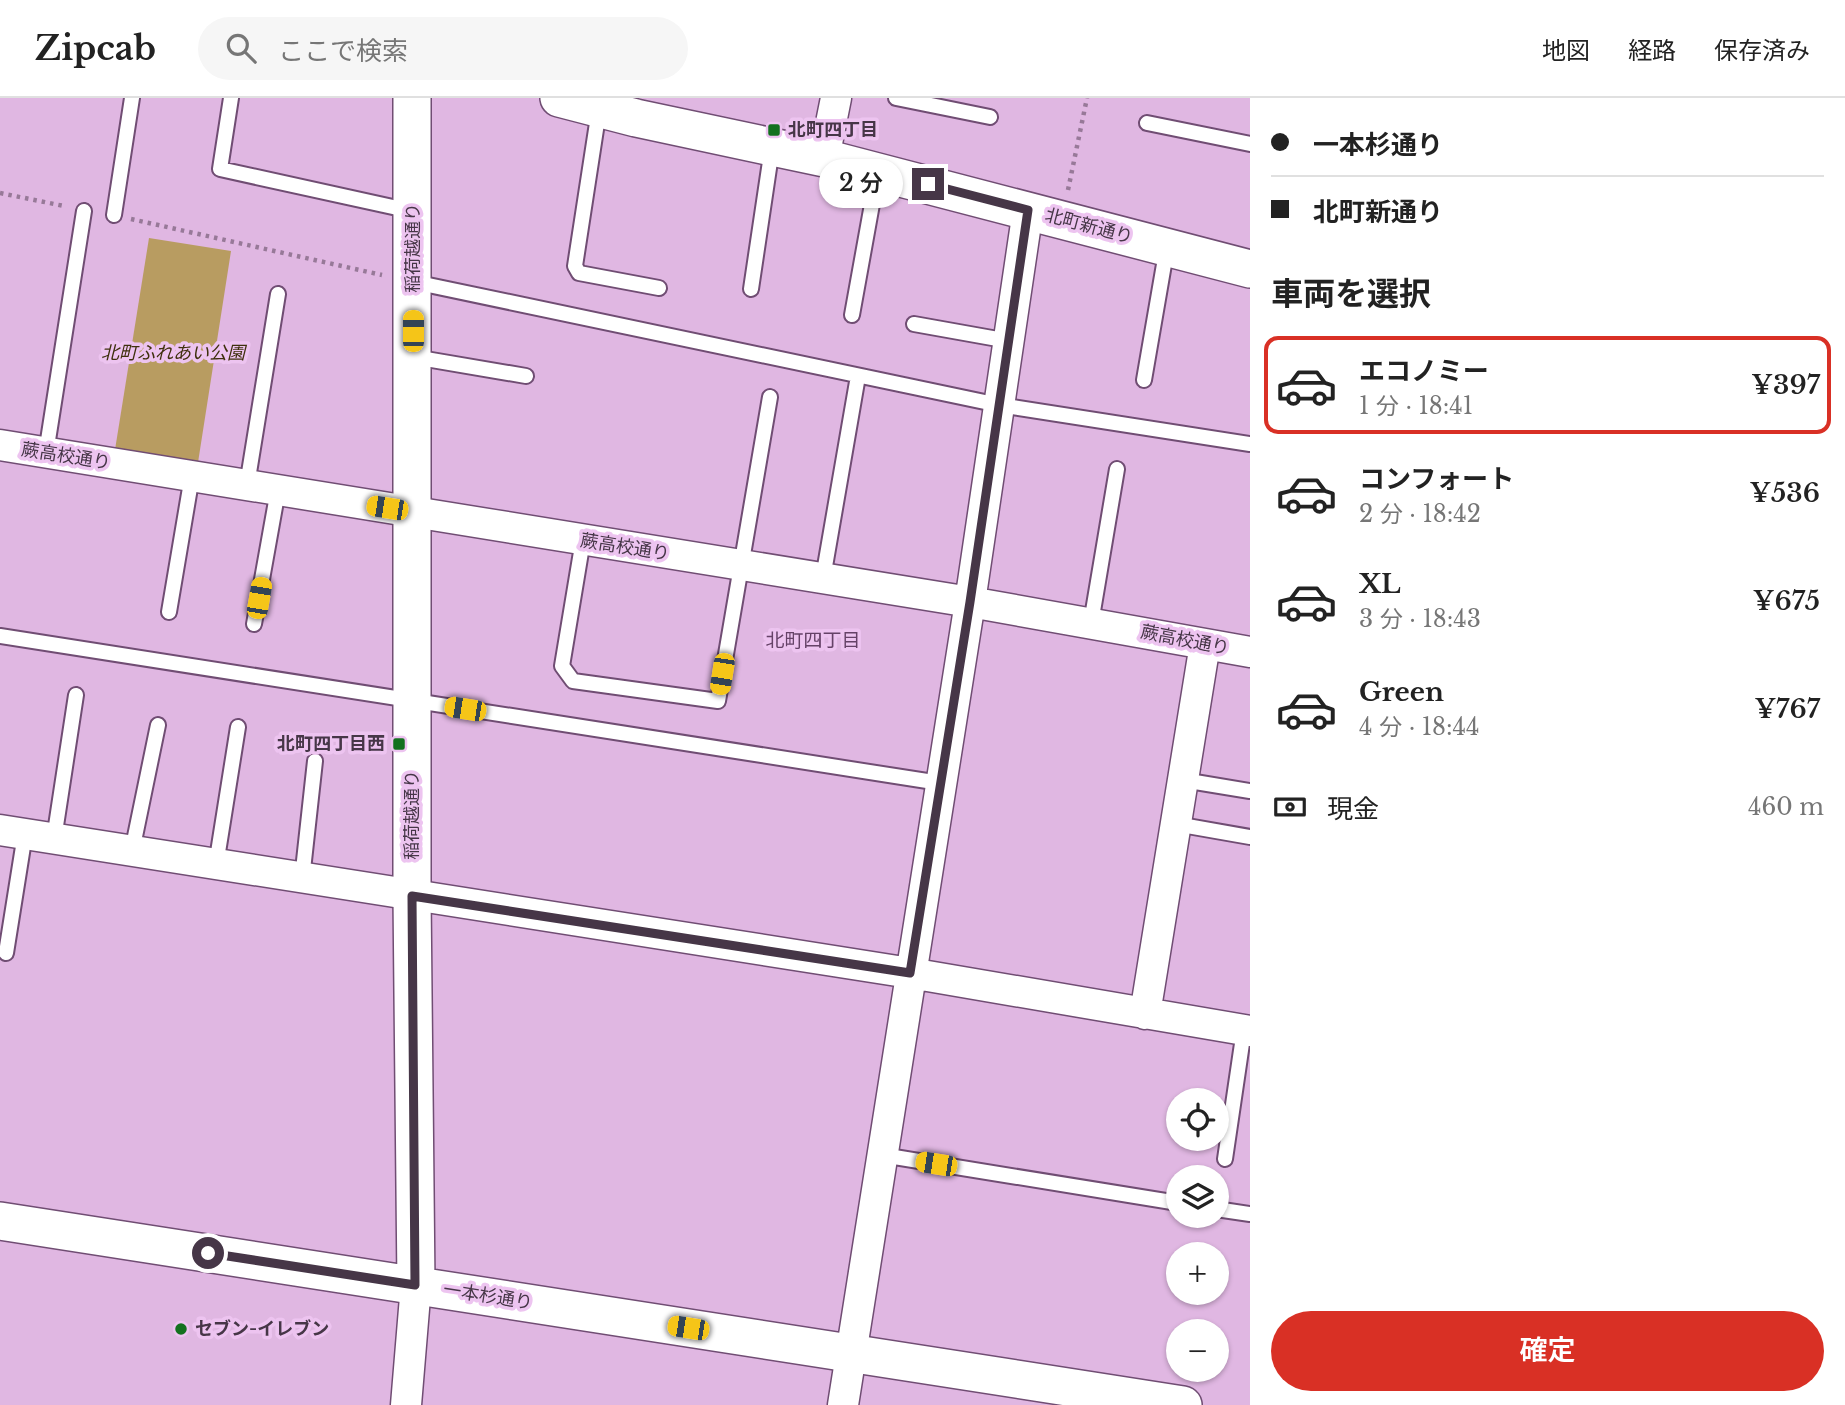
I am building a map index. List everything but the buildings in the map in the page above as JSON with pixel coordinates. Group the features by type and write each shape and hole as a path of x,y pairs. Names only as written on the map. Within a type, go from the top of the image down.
{"street":[{"name":"稲荷越通り","path":"406,1405 415,1285 412,98"},
{"name":"北町新通り","path":"559,98 878,171 1250,269"},
{"path":"824,158 836,98"},
{"path":"843,1405 1009,341 1045,214"},
{"name":"蕨高校通り","path":"0,445 970,602 1250,652"},
{"path":"1145,1014 1205,643"},
{"path":"13,832 910,973 1247,1031"},
{"name":"一本杉通り","path":"0,1221 1183,1405"}],"lane":[{"path":"114,215 132,98"},
{"path":"231,98 220,169 412,212"},
{"path":"896,98 990,117"},
{"path":"599,109 575,266 579,273 659,288"},
{"path":"1147,123 1250,144"},
{"path":"751,289 772,147"},
{"path":"852,315 878,171"},
{"path":"46,453 84,211"},
{"path":"1144,380 1167,247"},
{"path":"413,281 999,405 1250,444"},
{"path":"247,485 278,294"},
{"path":"914,324 1009,341"},
{"path":"413,356 526,376"},
{"path":"823,578 858,376"},
{"path":"583,540 562,666 573,681 718,701 770,397"},
{"path":"1091,623 1117,469"},
{"path":"169,612 192,476"},
{"path":"254,624 278,490"},
{"path":"0,636 940,783"},
{"path":"54,839 76,695"},
{"path":"132,851 158,725"},
{"path":"216,865 238,727"},
{"path":"302,879 315,761"},
{"path":"1183,780 1250,791"},
{"path":"1176,824 1250,837"},
{"path":"6,953 13,832"},
{"path":"1225,1159 1247,1031"},
{"path":"882,1155 1166,1201"},
{"path":"1229,1211 1250,1214"}],"path":[{"path":"1045,214 1087,98"},
{"path":"0,193 84,211"},
{"path":"114,215 413,281"}],"green space":[{"name":"北町ふれあい公園","path":"149,238 231,251 197,469 114,456"}],"place":[{"name":"北町四丁目","path":"774,130"},
{"name":"北町四丁目西","path":"399,744"},
{"name":"セブン-イレブン","path":"181,1329"}],"district":[{"name":"北町四丁目","path":"813,640"}],"route":[{"path":"208,1253 415,1285 412,896 910,973 970,602 1028,210 928,184"}]}
